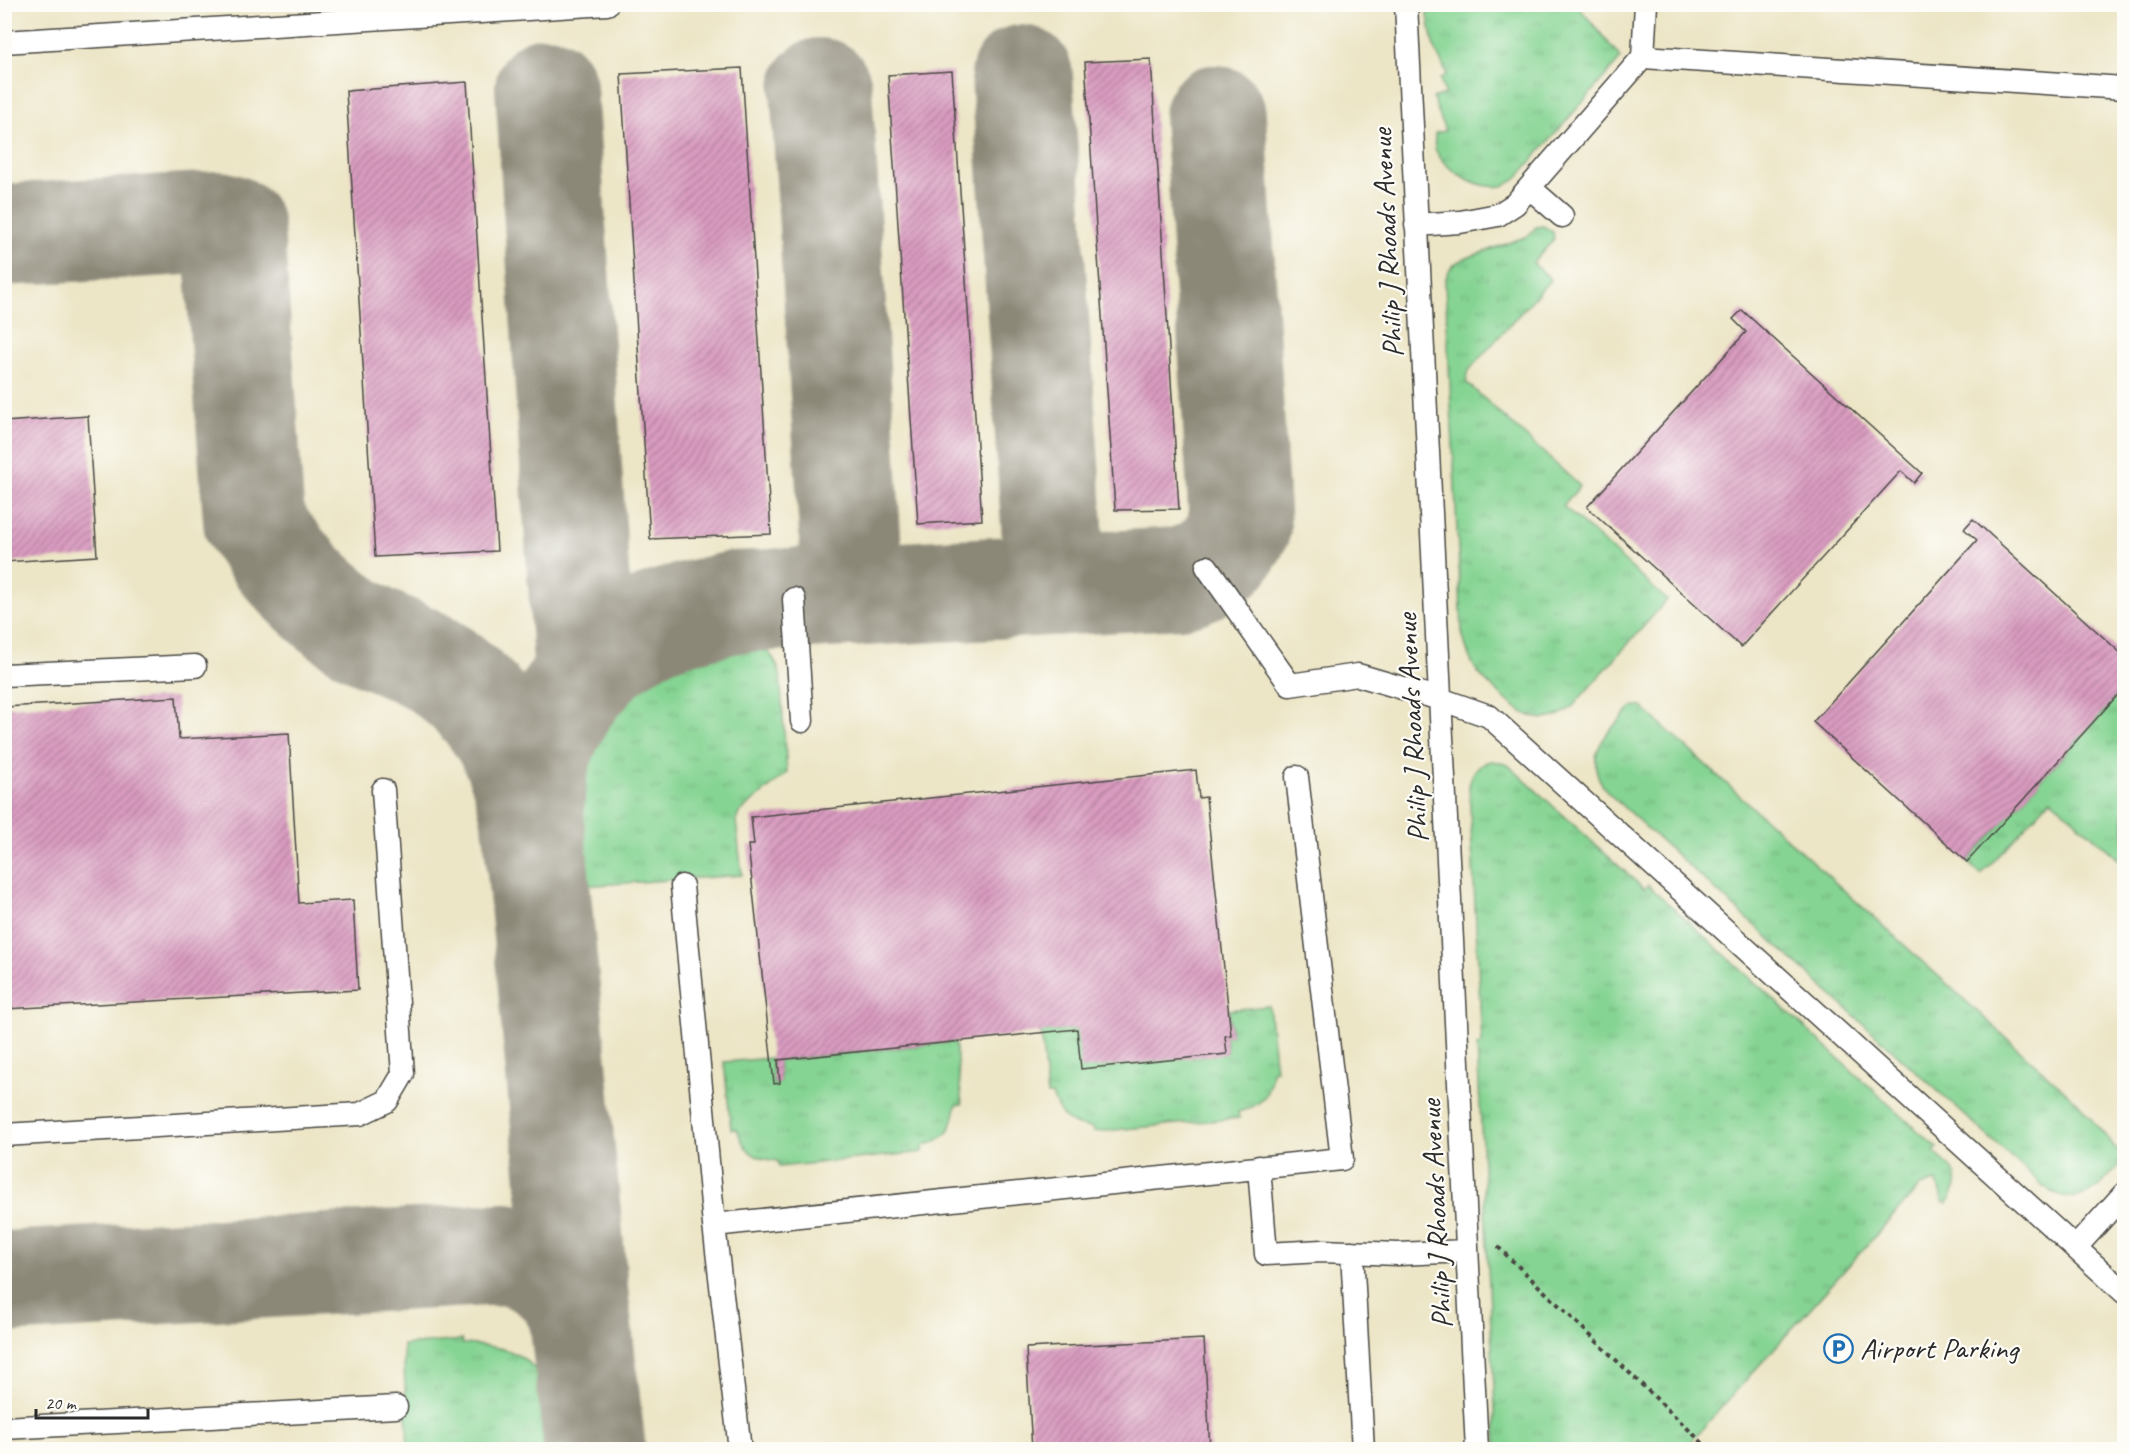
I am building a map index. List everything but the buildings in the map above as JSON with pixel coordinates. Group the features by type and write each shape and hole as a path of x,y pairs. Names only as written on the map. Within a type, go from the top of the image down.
{"lane":[{"path":"4,42 607,4"},
{"name":"Philip J Rhoads Avenue","path":"1406,4 1477,1449"},
{"path":"1416,225 1460,222 1498,215 1515,204 1643,57 1646,4"},
{"path":"1643,57 2124,88"},
{"path":"1530,188 1562,216"},
{"path":"1207,567 1290,685 1358,675 1489,716 2124,1292"},
{"path":"794,599 802,721"},
{"path":"4,675 195,666"},
{"path":"714,1225 1342,1159 1297,777"},
{"path":"4,1135 360,1114 387,1101 403,1074 383,790"},
{"path":"682,886 714,1225 740,1449"},
{"path":"1259,1167 1266,1254 1322,1251 1398,1254 1467,1251"},
{"path":"2076,1248 2124,1194"},
{"path":"1352,1252 1363,1449"},
{"path":"4,1428 396,1407"}],"path":[{"path":"1466,1216 1710,1449"}],"green space":[{"path":"1426,5 1577,5 1621,58 1515,180 1502,186 1483,185 1454,171 1439,156 1435,148 1435,133 1445,131 1433,98 1445,94 1440,79 1447,74 1433,44"},
{"path":"1543,226 1553,232 1554,239 1533,263 1551,279 1469,370 1466,382 1580,486 1563,506 1667,600 1571,708 1552,718 1543,719 1517,709 1484,679 1470,660 1462,632 1445,282 1450,269 1461,260 1528,236 1536,227"},
{"path":"737,640 753,643 765,649 777,666 780,674 787,773 739,813 736,821 742,875 582,886 578,820 574,820 573,792 576,771 590,732 614,699 645,672 695,646"},
{"path":"2124,688 2124,864 2051,799 1981,875 1967,862"},
{"path":"1642,707 2077,1102 2119,1152 2118,1165 2101,1184 2078,1197 2061,1196 2043,1186 1608,793 1596,768 1599,747 1613,727 1631,708"},
{"path":"1490,761 1508,765 1644,889 1648,885 1937,1148 1934,1152 1952,1169 1957,1180 1953,1194 1947,1203 1943,1202 1937,1182 1920,1186 1684,1449 1497,1449 1477,1045 1482,1044 1469,786 1475,770"},
{"path":"1269,1006 1276,1070 1272,1071 1267,1093 1259,1103 1238,1112 1239,1118 1094,1132 1093,1128 1077,1125 1066,1119 1058,1109 1052,1095 1047,1095 1041,1032 1077,1029 1082,1068 1227,1053 1225,1036 1231,1035 1229,1010"},
{"path":"955,1042 962,1104 956,1105 951,1127 943,1137 923,1146 923,1152 779,1167 778,1161 751,1153 743,1144 737,1129 731,1129 724,1062 771,1058 774,1084 780,1083 778,1060"},
{"path":"462,1340 463,1344 509,1351 530,1364 546,1387 553,1403 556,1402 561,1449 408,1449 403,1345"}],"taxiway":[{"path":"1022,76 1056,585"},
{"path":"546,88 585,677"},
{"path":"821,89 854,596"},
{"path":"534,830 534,793 540,757 547,737 566,700 578,683 607,653 641,630 663,620 734,602 1180,578 1201,570 1217,560 1229,546 1240,526 1215,116"},
{"path":"4,235 219,222 233,228 254,521 290,569 337,614 370,635 440,669 478,702 505,739 523,782 534,830 580,1319 595,1450"},
{"path":"4,1282 505,1254 530,1262 552,1275 569,1294 580,1319"}],"place":[{"name":"Airport Parking","path":"1839,1348"}]}
